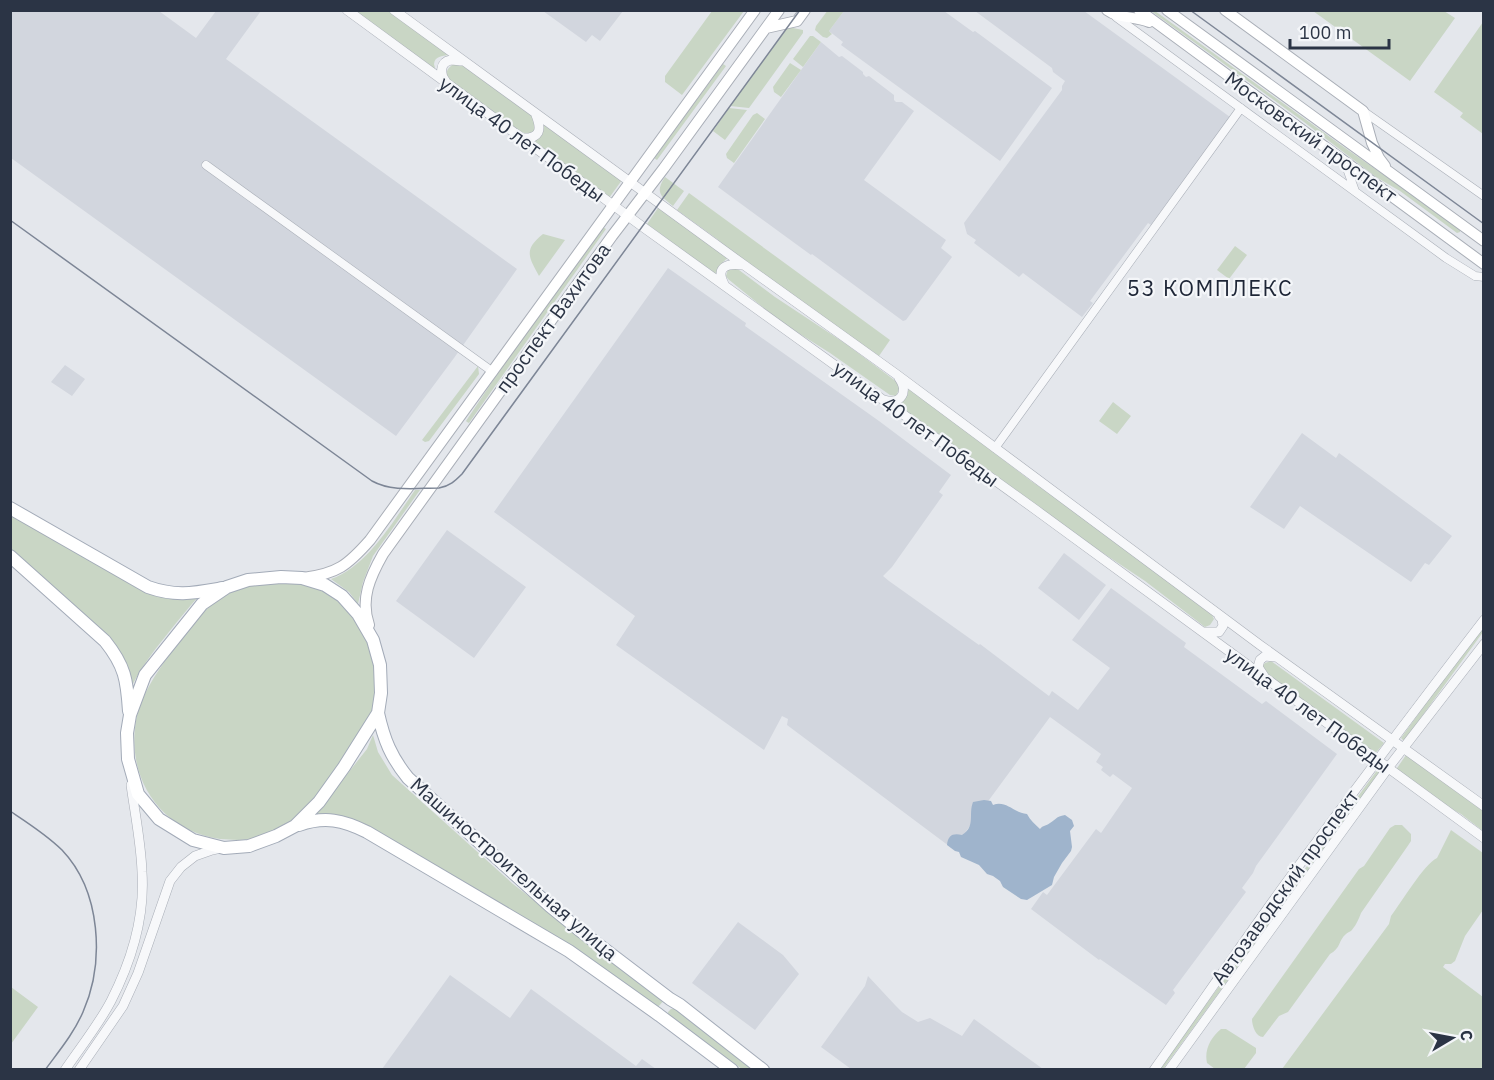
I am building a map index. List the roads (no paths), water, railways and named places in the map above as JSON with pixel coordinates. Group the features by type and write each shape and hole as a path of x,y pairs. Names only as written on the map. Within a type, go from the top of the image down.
{"main road":[{"name":"проспект Вахитова","path":"302,578 322,576 346,565 377,531 755,10"},
{"name":"проспект Вахитова","path":"373,640 365,613 365,602 368,587 383,554 779,10"},
{"path":"766,28 797,21 804,10"},
{"name":"Московский проспект","path":"1139,10 1484,264"},
{"name":"Московский проспект","path":"1167,10 1484,241"},
{"path":"1225,10 1363,111 1372,143 1379,158 1390,172"},
{"path":"1112,12 1139,18 1163,28"},
{"path":"733,40 727,59 729,63 733,64 747,53"},
{"path":"1448,237 1455,239 1461,235 1462,229 1459,223"},
{"path":"464,411 460,432 464,433 478,422"},
{"path":"10,507 148,586 163,592 176,594 198,592 227,587 248,580 302,578 325,585 342,596 358,614 373,640 380,665 381,693 378,713 319,802 295,826 249,846 224,848 193,840 159,819 138,794 128,759 127,733 130,715 145,675 202,604 227,587"},
{"path":"10,556 105,641 124,672 130,715"},
{"name":"Машиностроительная улица","path":"378,713 388,748 397,765 408,778 518,878 582,932 762,1070"},
{"name":"Машиностроительная улица","path":"295,826 325,819 339,821 367,832 569,951 668,1021 732,1070"},
{"path":"668,1021 662,1012 665,1007 680,1005"}],"street":[{"name":"улица 40 лет Победы","path":"347,10 1484,838"},
{"name":"улица 40 лет Победы","path":"394,10 896,374 1211,608 1484,806"},
{"path":"1112,12 1446,258 1475,276 1484,277"},
{"path":"450,86 442,78 443,65 446,61 452,60 464,62"},
{"path":"995,448 1241,108"},
{"path":"1363,111 1484,196"},
{"path":"522,138 529,138 537,134 540,129 535,114"},
{"path":"1344,162 1356,192"},
{"path":"206,165 493,372"},
{"path":"725,286 721,279 721,271 725,266 732,264 744,266"},
{"path":"882,399 892,402 901,397 904,390 903,382 896,374"},
{"path":"1201,632 1219,632 1223,626 1222,619 1211,608"},
{"name":"Автозаводский проспект","path":"1154,1070 1285,885 1484,620"},
{"name":"Автозаводский проспект","path":"1169,1070 1388,768 1484,644"},
{"path":"1267,680 1258,667 1260,660 1265,656 1271,656 1282,660"},
{"path":"65,1070 109,1006 126,970 142,906 142,873 128,759"},
{"path":"79,1070 120,1011 138,973 170,881 181,867 195,856 224,848"}],"water":[{"path":"991,801 993,805 1006,805 1027,814 1040,829 1065,815 1072,820 1074,826 1070,831 1071,851 1054,877 1052,885 1027,900 1021,899 1003,887 1000,881 987,874 979,865 961,857 959,852 947,845 948,839 956,834 962,835 969,828 973,802"}],"tram line":[{"path":"10,220 372,481 396,488 443,487 462,474 800,10"},
{"path":"1190,10 1484,224"},
{"path":"10,811 50,839 75,867 92,906 95,928 94,971 83,1012 66,1042 45,1070"}],"district":[{"name":"53 КОМПЛЕКС","path":"1210,288"}]}
